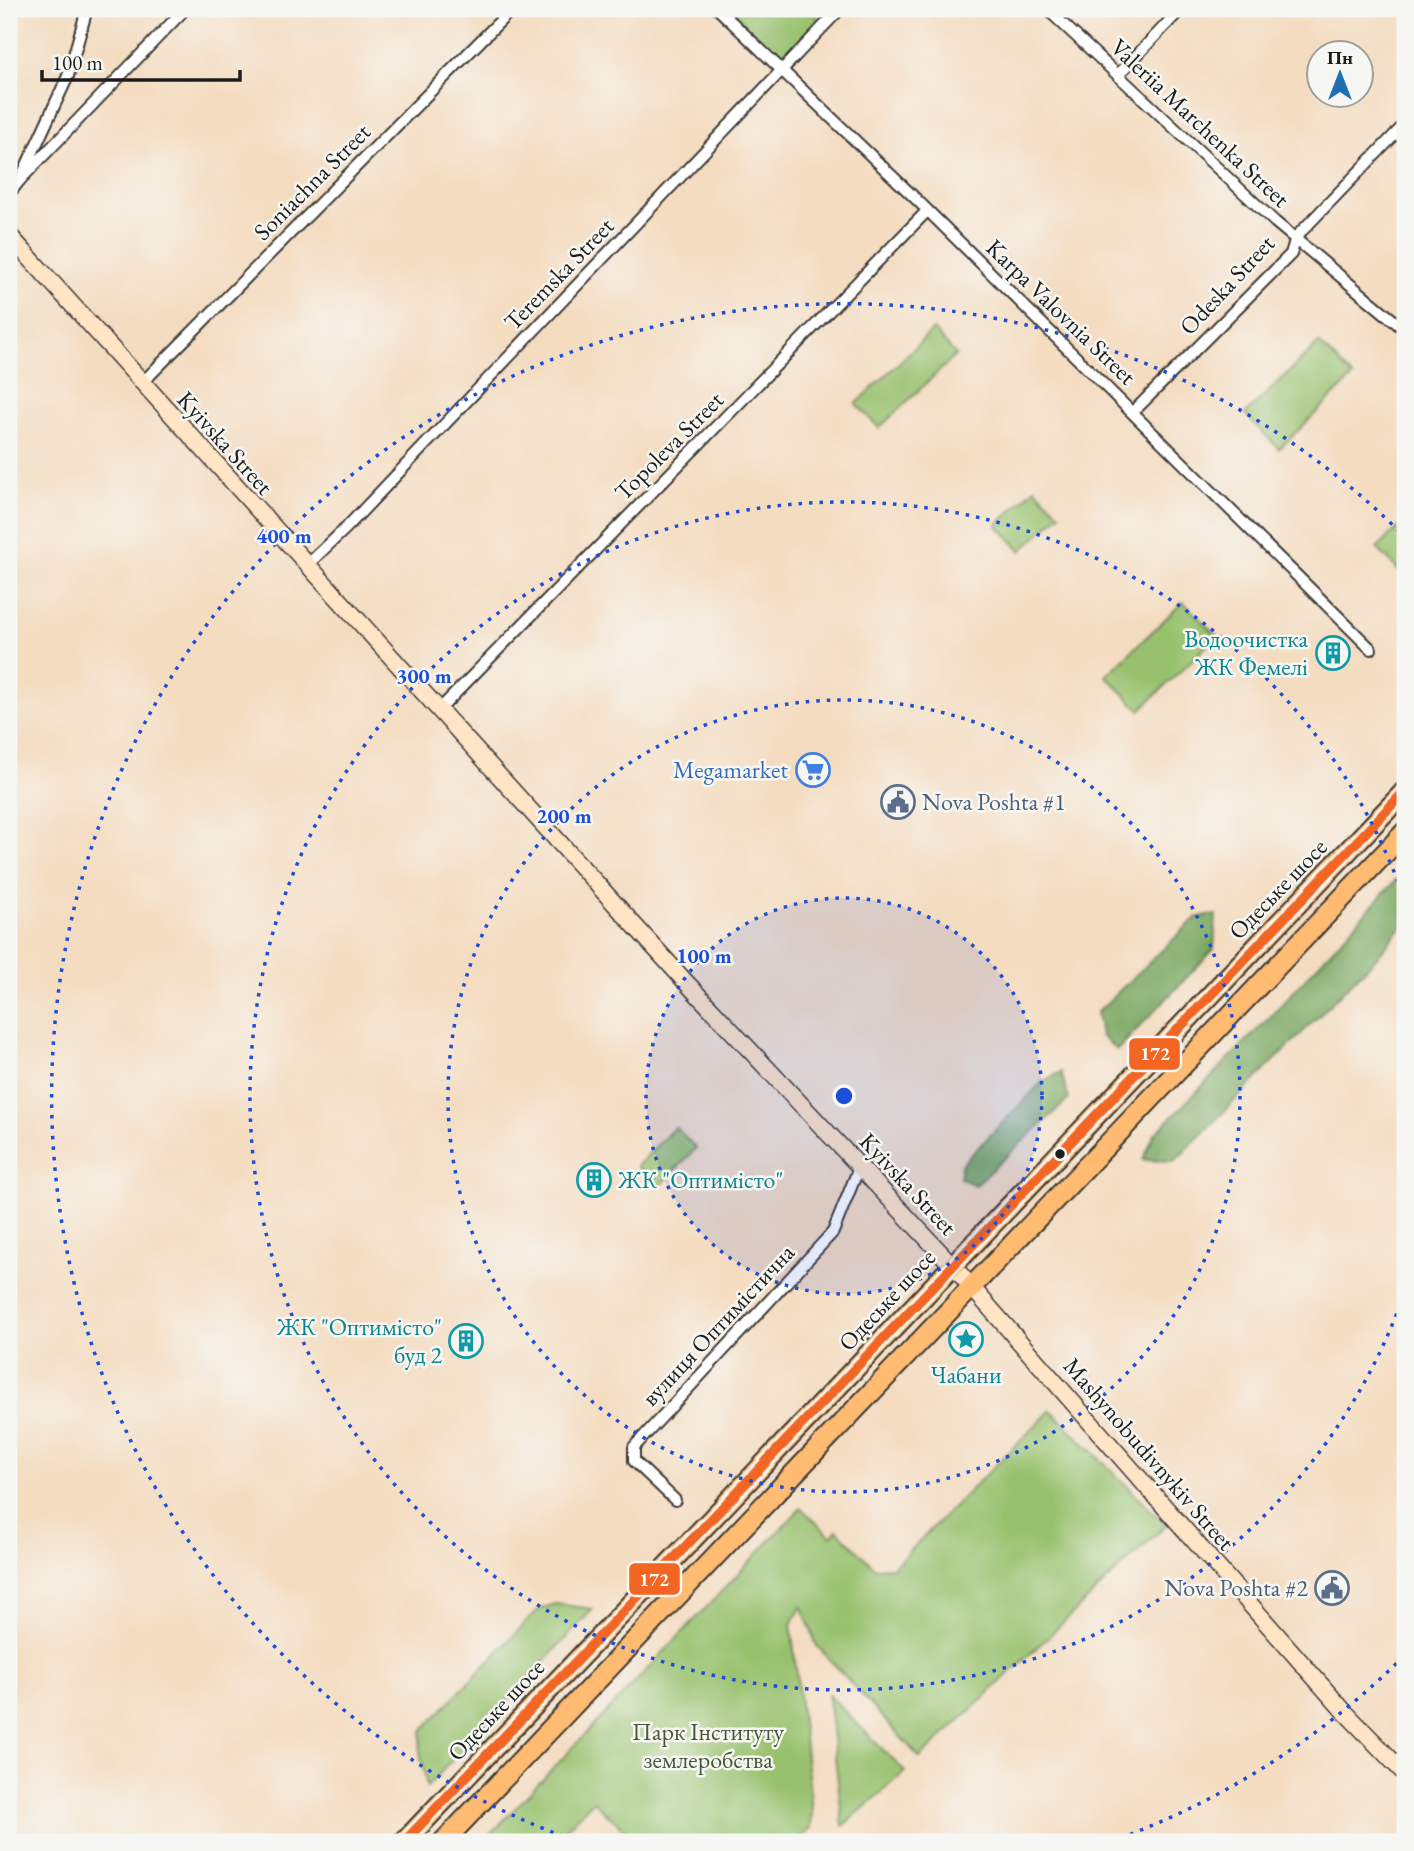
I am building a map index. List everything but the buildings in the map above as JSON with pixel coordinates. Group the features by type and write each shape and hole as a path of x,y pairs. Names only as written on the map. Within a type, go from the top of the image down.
{"highway":[{"name":"Одеське шосе","path":"404,1842 1405,792"},
{"path":"443,1842 1405,832"}],"street":[{"path":"20,180 68,76 87,9"},
{"path":"9,194 185,9"},
{"name":"Soniachna Street","path":"141,384 512,9"},
{"name":"Karpa Valovnia Street","path":"718,9 928,211 1371,649"},
{"name":"Teremska Street","path":"306,566 355,518 840,9"},
{"name":"Valeriia Marchenka Street","path":"1047,9 1275,222 1405,330"},
{"path":"1118,75 1181,9"},
{"name":"Odeska Street","path":"1133,412 1291,254 1296,237 1405,124"},
{"name":"Topoleva Street","path":"439,710 928,211"},
{"name":"Kyivska Street","path":"9,236 683,979 973,1288"},
{"name":"вулиця Оптимістична","path":"675,1500 634,1461 634,1447 833,1232 860,1166"},
{"name":"Mashynobudivnykiv Street","path":"973,1288 1335,1700 1405,1774"}],"green space":[{"path":"726,9 809,9 821,21 782,60"},
{"path":"933,330 956,355 879,428 856,404"},
{"path":"1319,343 1353,377 1279,449 1245,414"},
{"path":"1035,488 1060,514 1021,551 997,525"},
{"path":"1405,521 1405,577 1377,548"},
{"path":"1183,602 1217,636 1140,710 1106,676"},
{"path":"1405,870 1405,923 1375,959 1175,1161 1143,1160 1154,1135 1269,1018"},
{"path":"1216,915 1214,949 1117,1050 1101,1036 1097,1012 1197,917"},
{"path":"1061,1072 1069,1099 975,1185 960,1178 961,1165 1043,1081"},
{"path":"675,1127 696,1148 659,1187 637,1166"},
{"name":"Парк Інституту землеробства","path":"1051,1410 1166,1525 920,1758 817,1646 802,1606 791,1624 812,1811 811,1828 797,1842 638,1842 593,1801 554,1842 483,1842 801,1508 831,1536 837,1530 875,1568 893,1567"},
{"path":"555,1604 593,1609 427,1787 420,1751 422,1731 538,1610"},
{"path":"828,1694 905,1772 843,1826"}],"transit line":[{"name":"172","path":"404,1842 1405,791"}],"place":[{"name":"Водоочистка ЖК Фемелі","path":"1333,653"},
{"name":"Megamarket","path":"813,770"},
{"name":"Nova Poshta #1","path":"898,802"},
{"name":"ЖК \"Оптимісто\"","path":"594,1180"},
{"name":"Чабани","path":"966,1339"},
{"name":"ЖК \"Оптимісто\" буд 2","path":"466,1341"},
{"name":"Nova Poshta #2","path":"1332,1588"}]}
